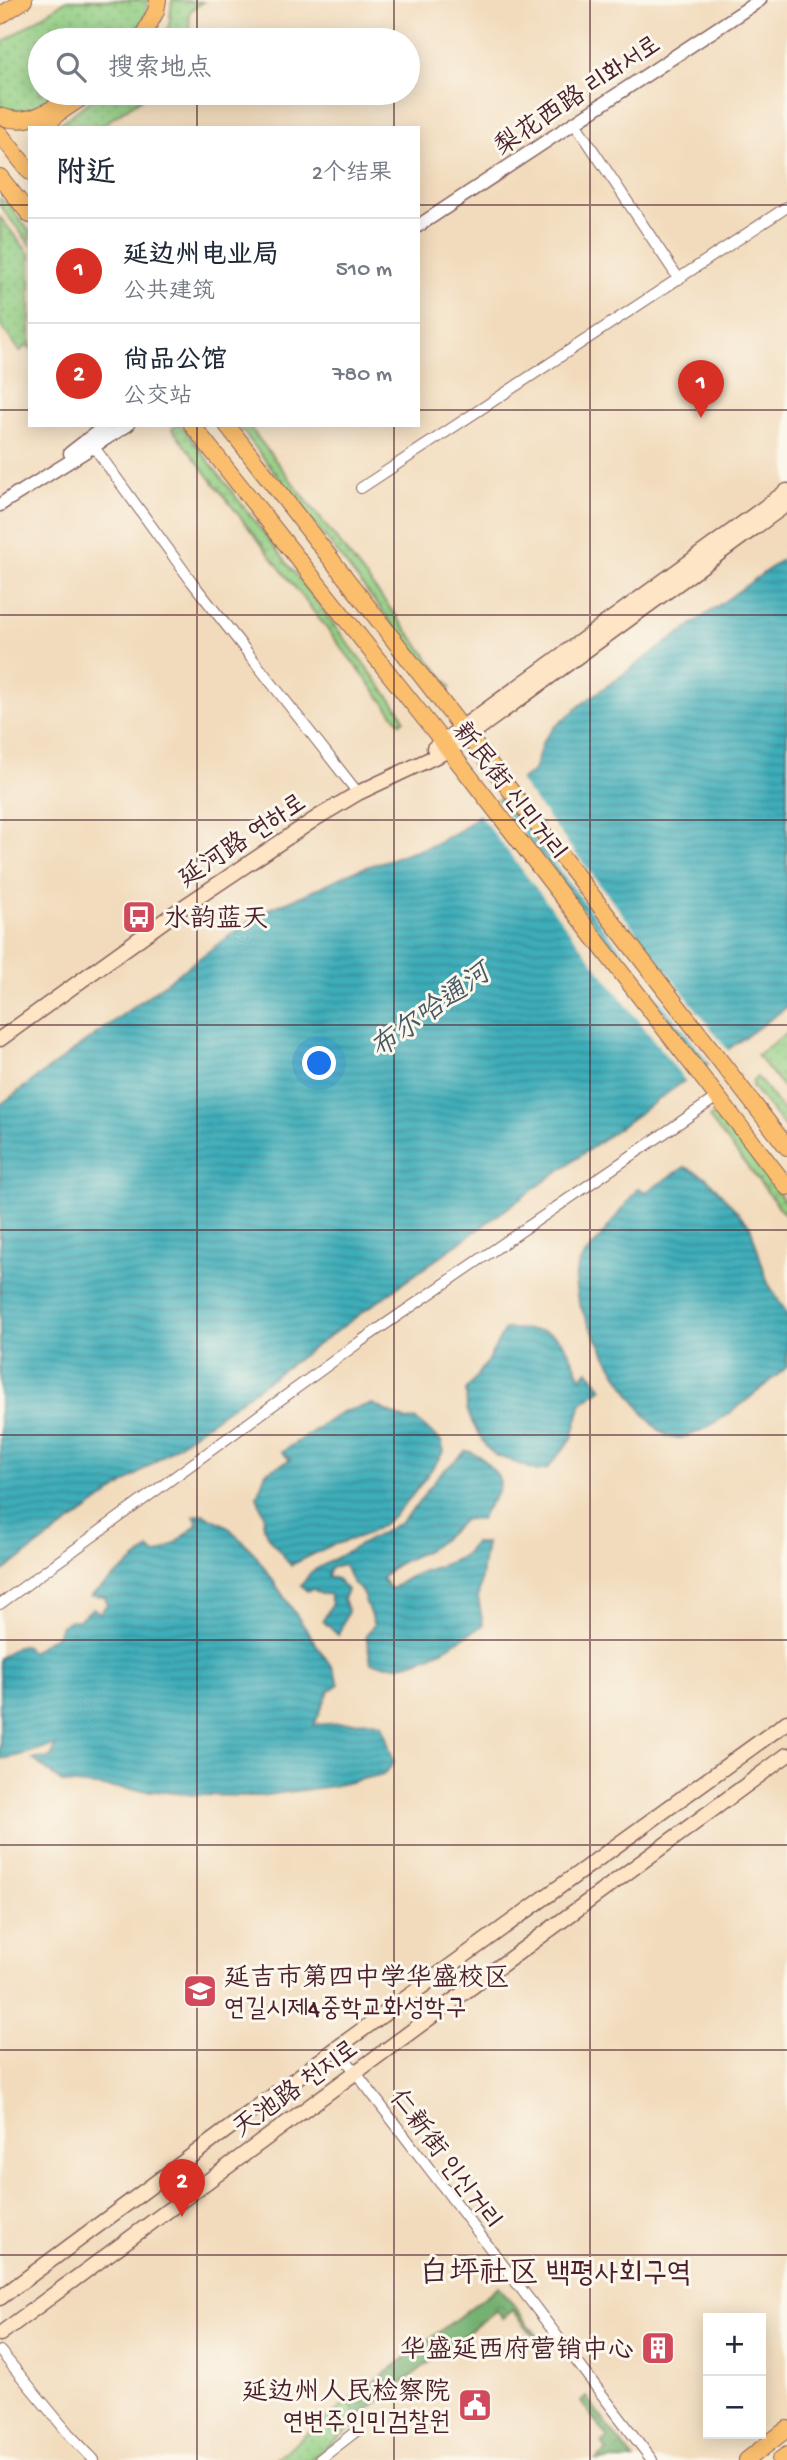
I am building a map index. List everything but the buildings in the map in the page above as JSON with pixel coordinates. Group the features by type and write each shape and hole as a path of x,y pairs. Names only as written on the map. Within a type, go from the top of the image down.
{"main road":[{"path":"0,16 24,0"},
{"path":"147,28 158,0"},
{"path":"157,28 165,0"},
{"path":"0,116 29,120 58,105"},
{"path":"48,126 57,114 71,105"},
{"path":"0,134 28,169"},
{"path":"0,177 28,213"},
{"path":"0,187 17,199"},
{"name":"新民街 신민거리","path":"194,427 475,783 787,1187"},
{"name":"新民街 신민거리","path":"229,427 787,1147"},
{"name":"延河路 연하로","path":"0,1039 179,910 358,793 415,765 445,746 787,491"},
{"name":"延河路 연하로","path":"464,732 787,504"},
{"path":"719,1099 741,1088"},
{"name":"天池路 천지로","path":"0,2298 337,2048 787,1722"},
{"name":"天池路 천지로","path":"0,2334 787,1755"},
{"path":"747,2460 787,2429"},
{"path":"780,2460 787,2455"}],"street":[{"name":"梨花西路 리화서로","path":"420,225 760,0"},
{"path":"575,123 678,279"},
{"path":"361,488 787,207"},
{"path":"5,501 103,427"},
{"path":"5,501 125,427"},
{"path":"94,447 200,592 358,793"},
{"path":"0,1604 361,1341 719,1099"},
{"name":"仁新街 인신거리","path":"337,2048 652,2460"},
{"path":"0,2351 94,2460"},
{"path":"319,2460 359,2430"}],"green space":[{"path":"67,0 149,0 144,20 139,28 28,28 28,105 37,105 26,111 0,110 0,44"},
{"path":"172,0 203,2 190,11 189,28 168,28"},
{"path":"85,105 132,105 101,126 57,126"},
{"path":"0,198 28,229 28,241 0,206"},
{"path":"0,217 28,252 28,346 20,351 0,325"},
{"path":"183,427 400,711 404,720 400,723 172,429"},
{"path":"240,427 250,427 451,687 445,692"},
{"path":"787,1033 787,1092 757,1055"},
{"path":"757,1077 787,1116 787,1130 752,1086"},
{"path":"716,1113 787,1204 787,1217 709,1118"},
{"path":"499,2286 539,2338 538,2341 513,2310 503,2318 497,2310 358,2417 348,2402"},
{"path":"586,2397 634,2460 596,2460 607,2451 601,2443 608,2438 581,2402"},
{"path":"348,2402 361,2420 310,2460 274,2460"}],"water":[{"name":"布尔哈通河","path":"787,556 787,1007 0,1573 0,1105 262,912 354,871 431,846 461,830 534,770 543,741 582,704"},
{"path":"685,1167 706,1177 750,1226 768,1283 787,1314 787,1367 714,1423 682,1437 670,1437 646,1416 604,1353 578,1300 576,1277 583,1257 638,1188 646,1192"},
{"path":"505,1329 536,1330 555,1336 568,1350 581,1378 588,1370 602,1388 582,1403 572,1438 547,1469 537,1471 495,1455 487,1448 467,1409 466,1391 487,1362"},
{"path":"372,1404 407,1421 415,1419 441,1441 444,1451 414,1493 386,1522 365,1535 330,1546 291,1565 271,1541 263,1525 264,1515 257,1496 266,1472 290,1460 282,1452 342,1412"},
{"path":"466,1451 482,1458 500,1481 497,1493 481,1520 465,1519 434,1546 399,1563 382,1579 391,1589 416,1574 456,1560 474,1543 486,1543 478,1597 483,1625 454,1644 410,1663 371,1663 366,1635 374,1625 362,1592 352,1582 345,1565 330,1568 328,1576 337,1579 347,1590 343,1599 348,1611 338,1635 323,1621 332,1603 329,1594 321,1594 313,1589 307,1591 301,1586 311,1572 401,1522 438,1476"},
{"path":"203,1514 227,1526 254,1553 333,1669 339,1684 329,1691 314,1725 368,1721 382,1724 394,1763 384,1774 333,1786 259,1796 197,1795 63,1783 33,1759 51,1758 55,1746 0,1759 0,1658 17,1646 25,1646 31,1652 58,1634 60,1627 70,1620 79,1620 93,1608 100,1613 107,1604 105,1597 91,1596 149,1549 155,1555 178,1541 198,1523 194,1516"}],"pier":[{"path":"518,779 730,1053 711,1066 500,794"},
{"path":"495,798 706,1070 687,1083 478,813"}],"place":[{"name":"延边州电业局","path":"701,418"},
{"name":"水韵蓝天","path":"139,917"},
{"name":"延吉市第四中学华盛校区 연길시제4중학교화성학구","path":"200,1991"},
{"name":"尚品公馆","path":"182,2217"},
{"name":"华盛延西府营销中心","path":"658,2348"},
{"name":"延边州人民检察院 연변주인민검찰원","path":"475,2405"}],"district":[{"name":"白坪社区 백평사회구역","path":"555,2271"}]}
